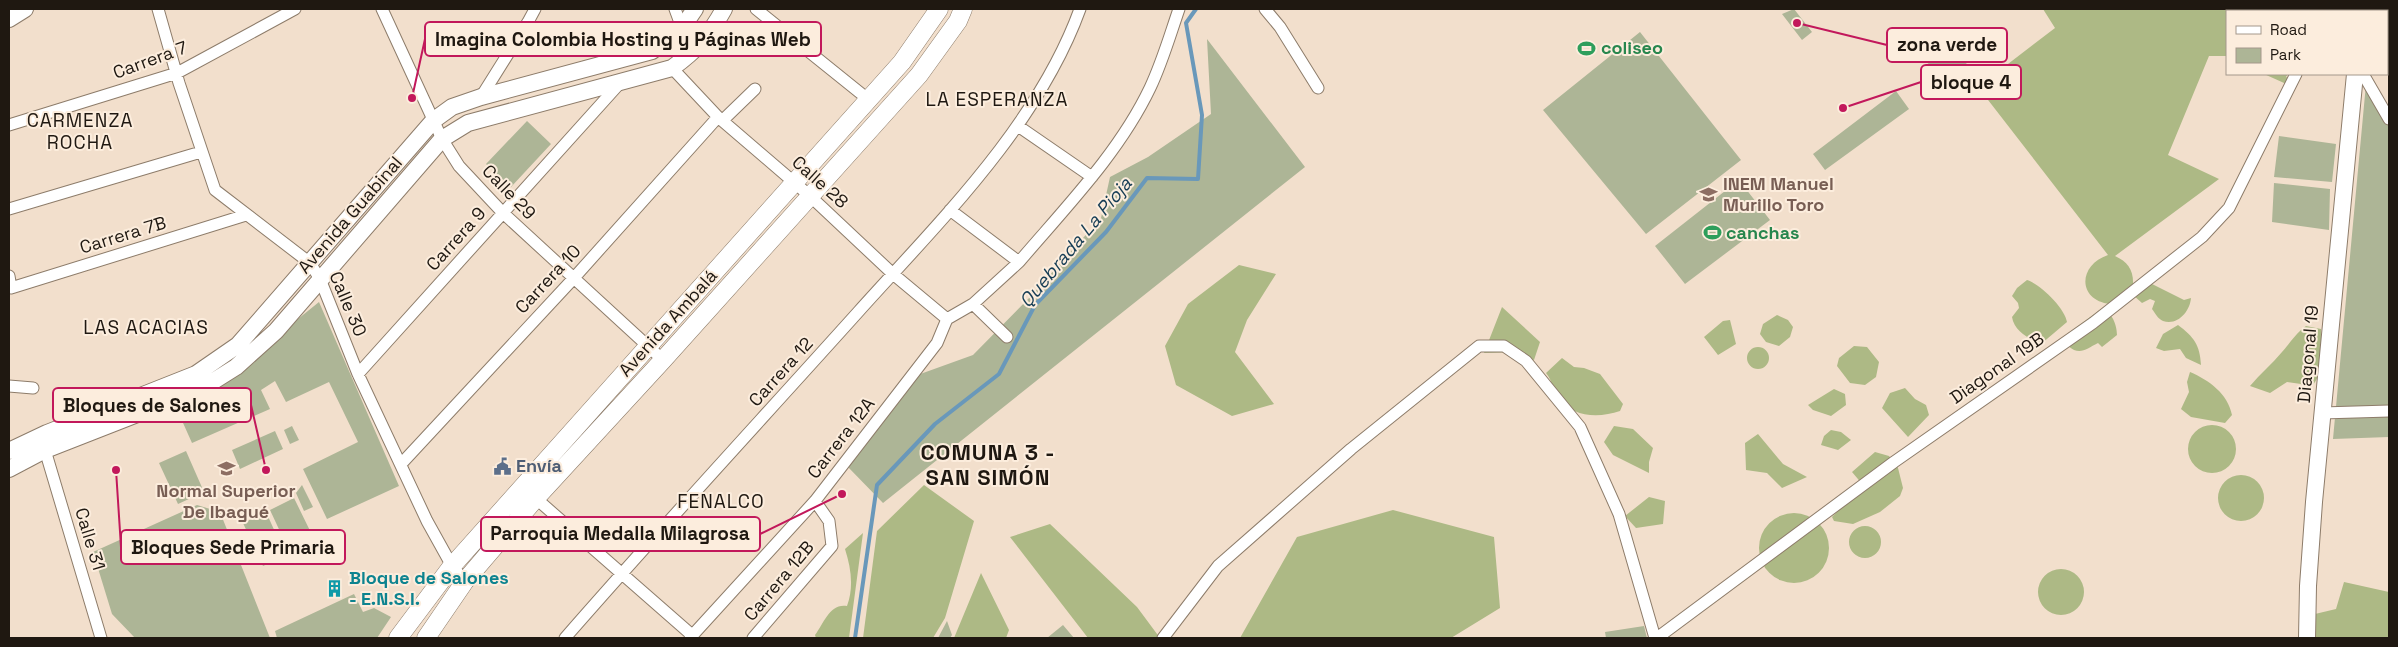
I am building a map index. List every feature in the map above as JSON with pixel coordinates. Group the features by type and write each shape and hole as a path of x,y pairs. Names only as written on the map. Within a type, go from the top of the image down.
{"main road":[{"path":"9,19 25,9"},
{"name":"Avenida Guabinal","path":"9,450 46,433 196,374 238,346 434,120 452,107 481,97 652,51 682,28 695,9"},
{"name":"Avenida Guabinal","path":"9,468 45,450 201,389 229,372 276,331 442,139 468,123 620,84 672,68 694,53 710,33 724,9"},
{"name":"Avenida Ambalá","path":"426,638 529,492 648,346 902,62 939,9"},
{"name":"Avenida Ambalá","path":"398,638 452,566 663,360 918,75 958,21 963,9"},
{"name":"Diagonal 19","path":"2308,638 2307,600 2322,413 2355,75"}],"street":[{"name":"Calle 30","path":"158,9 201,152 215,190 310,263 320,279 358,374 402,463 427,521 452,566 465,581"},
{"name":"Carrera 7","path":"9,125 177,73 295,9"},
{"name":"Calle 29","path":"382,9 442,139 459,166 504,213 573,279 663,360"},
{"path":"481,97 535,9"},
{"path":"675,9 682,28"},
{"path":"756,9 869,100"},
{"name":"Carrera 12","path":"565,638 950,210 1018,126 1068,44 1080,9"},
{"path":"947,319 973,304 1019,262 1092,177 1130,123 1150,88 1179,9"},
{"path":"1265,9 1280,27 1318,88"},
{"name":"Calle 28","path":"672,68 721,118 810,196 893,274 947,319"},
{"name":"Diagonal 19B","path":"1656,638 1894,462 2093,323 2202,237 2228,208 2295,75"},
{"path":"2364,75 2389,119"},
{"name":"Carrera 9","path":"358,374 620,84"},
{"name":"Carrera 10","path":"402,463 721,118 755,89"},
{"path":"1018,126 1092,177"},
{"path":"9,209 201,152"},
{"path":"950,210 1019,262"},
{"name":"Carrera 7B","path":"9,276 11,288 246,215"},
{"path":"973,304 1006,337"},
{"name":"Carrera 12A","path":"692,637 815,501 937,343 947,319"},
{"path":"1163,638 1218,566 1351,449 1479,346 1504,346 1526,361 1580,427 1619,514 1656,638"},
{"path":"9,386 33,388"},
{"path":"2322,413 2389,411"},
{"name":"Calle 31","path":"45,450 101,638"},
{"path":"529,492 692,637"},
{"name":"Carrera 12B","path":"753,638 832,546 829,521 815,501"}],"green space":[{"path":"1794,9 1812,32 1802,40 1782,14"},
{"path":"2043,9 2323,9 2226,10 2226,56 2209,56 2168,155 2219,179 2115,256 2129,267 2133,286 2110,304 2099,301 2092,296 2085,282 2091,266 2108,255 1978,87 2055,28"},
{"path":"1972,31 1986,49 1940,83 1926,65"},
{"path":"1640,32 1741,160 1646,234 1543,110"},
{"path":"1207,39 1305,167 883,503 848,467 912,377 973,355 1030,297 1101,218 1110,177 1148,157 1211,114"},
{"path":"2266,75 2287,75 2286,77 2296,82 2295,88"},
{"path":"2366,84 2389,126 2389,437 2333,439"},
{"path":"1896,91 1909,109 1825,170 1813,154"},
{"path":"527,121 551,144 511,187 486,164"},
{"path":"2279,136 2336,144 2332,182 2274,177"},
{"name":"canchas","path":"1739,180 1770,220 1685,284 1655,246"},
{"path":"2274,183 2330,189 2329,230 2272,222"},
{"path":"1239,265 1276,274 1247,320 1235,352 1274,404 1232,416 1176,385 1165,346 1188,304"},
{"path":"2027,280 2051,297 2062,310 2067,322 2041,344 2027,337 2013,322 2012,317 2019,308 2018,303 2012,296 2017,288"},
{"path":"2146,281 2184,300 2191,298 2186,312 2174,321 2163,321 2152,309 2155,301 2150,299 2142,303 2133,295"},
{"path":"319,302 399,486 327,519 303,469 358,442 329,382 286,402 275,381 261,390 270,409 192,443 175,405 205,394"},
{"path":"1502,307 1540,342 1534,360 1512,352 1484,353"},
{"path":"2101,309 2111,315 2117,335 2102,347 2098,343 2086,349 2076,351 2068,346 2056,356 2052,355 2059,340"},
{"path":"1777,315 1788,320 1793,327 1790,337 1779,346 1766,342 1760,334 1763,324"},
{"path":"1730,320 1736,344 1718,355 1704,337 1723,321"},
{"path":"2178,325 2198,347 2201,365 2186,358 2180,349 2164,351 2156,348 2163,334"},
{"path":"2306,326 2321,329 2322,354 2320,372 2312,385 2306,390 2301,384 2287,382 2270,393 2250,386 2296,335"},
{"path":"1854,346 1867,347 1879,362 1876,377 1865,385 1850,383 1837,366 1839,358"},
{"path":"1758,347 1768,354 1769,358 1762,368 1758,369 1748,362 1747,358 1754,348"},
{"path":"1562,358 1574,367 1584,368 1600,374 1623,404 1620,411 1603,415 1578,413 1564,404 1556,394 1546,373"},
{"path":"2190,372 2204,379 2222,394 2230,407 2232,415 2225,423 2191,417 2181,409 2189,392 2187,382"},
{"path":"1905,388 1915,399 1926,405 1929,415 1908,437 1882,408 1890,393"},
{"path":"1834,389 1845,394 1846,405 1831,416 1813,410 1808,405"},
{"path":"2207,425 2217,425 2229,432 2236,444 2236,454 2229,466 2217,473 2207,473 2199,469 2192,462 2188,454 2188,444 2192,436 2199,429"},
{"path":"292,426 299,440 290,444 284,430"},
{"path":"1614,426 1633,429 1653,448 1649,462 1649,473 1613,455 1604,442"},
{"path":"1831,430 1841,432 1851,440 1838,450 1821,445 1824,436"},
{"path":"275,431 283,449 240,469 232,450"},
{"path":"1758,434 1783,464 1807,477 1782,488 1767,473 1746,470 1745,443"},
{"path":"186,451 204,492 178,504 159,463"},
{"path":"1875,452 1889,456 1898,468 1903,488 1900,496 1880,512 1853,524 1834,521 1832,517 1863,485 1852,472"},
{"path":"2236,475 2246,475 2260,485 2264,498 2260,511 2254,517 2246,521 2236,521 2222,511 2218,503 2218,493 2228,479"},
{"path":"302,485 313,507 304,511 296,493"},
{"path":"924,485 974,521 945,618 933,638 863,638 877,531"},
{"path":"1649,497 1665,501 1663,524 1636,528 1625,516"},
{"path":"294,498 316,543 291,555 270,510"},
{"path":"197,505 220,512 270,638 135,638 112,614 93,552"},
{"path":"1393,510 1494,537 1500,608 1451,638 1240,638 1297,537"},
{"path":"266,512 286,556 263,566 243,523"},
{"path":"1787,513 1801,513 1814,519 1823,528 1829,541 1827,561 1819,573 1801,583 1787,583 1774,577 1765,568 1759,555 1759,541 1765,528 1774,519"},
{"path":"1050,524 1137,607 1160,638 1088,638 1010,537"},
{"path":"1865,526 1871,527 1876,531 1880,536 1880,548 1876,553 1871,557 1865,558 1859,557 1854,553 1850,548 1849,542 1850,536 1854,531 1859,527"},
{"path":"863,533 849,638 816,638 815,635 832,611 841,606 847,606 851,578 845,549"},
{"path":"2061,569 2074,573 2080,579 2084,592 2080,605 2074,611 2061,615 2048,611 2042,605 2038,592 2042,579 2048,573"},
{"path":"981,573 1009,630 1006,638 954,638"},
{"path":"2344,582 2389,592 2389,638 2314,638 2315,614 2336,609"},
{"path":"354,594 363,612 374,608 391,617 377,638 277,638 275,631"},
{"path":"947,621 952,635 950,638 938,638"},
{"path":"1063,625 1074,638 1047,638"},
{"path":"1644,626 1647,638 1606,638 1605,632"}],"waterway":[{"name":"Quebrada La Pioja","path":"855,638 877,485 935,424 999,374 1035,305 1106,232 1147,178 1198,179 1202,115 1186,23 1196,9"}],"place":[{"name":"zona verde","path":"1797,23"},
{"name":"coliseo","path":"1587,48"},
{"name":"Imagina Colombia Hosting y Páginas Web","path":"412,98"},
{"name":"bloque 4","path":"1843,108"},
{"name":"INEM Manuel Murillo Toro","path":"1709,194"},
{"name":"canchas","path":"1712,233"},
{"name":"Envía","path":"502,466"},
{"name":"Normal Superior De Ibagué","path":"226,468"},
{"name":"Bloques Sede Primaria","path":"116,470"},
{"name":"Bloques de Salones","path":"266,470"},
{"name":"Parroquia Medalla Milagrosa","path":"842,494"},
{"name":"Bloque de Salones - E.N.S.I.","path":"335,588"}],"district":[{"name":"LA ESPERANZA","path":"997,99"},
{"name":"CARMENZA ROCHA","path":"80,131"},
{"name":"LAS ACACIAS","path":"146,327"},
{"name":"COMUNA 3 - SAN SIMÓN","path":"988,465"},
{"name":"FENALCO","path":"721,501"}]}
